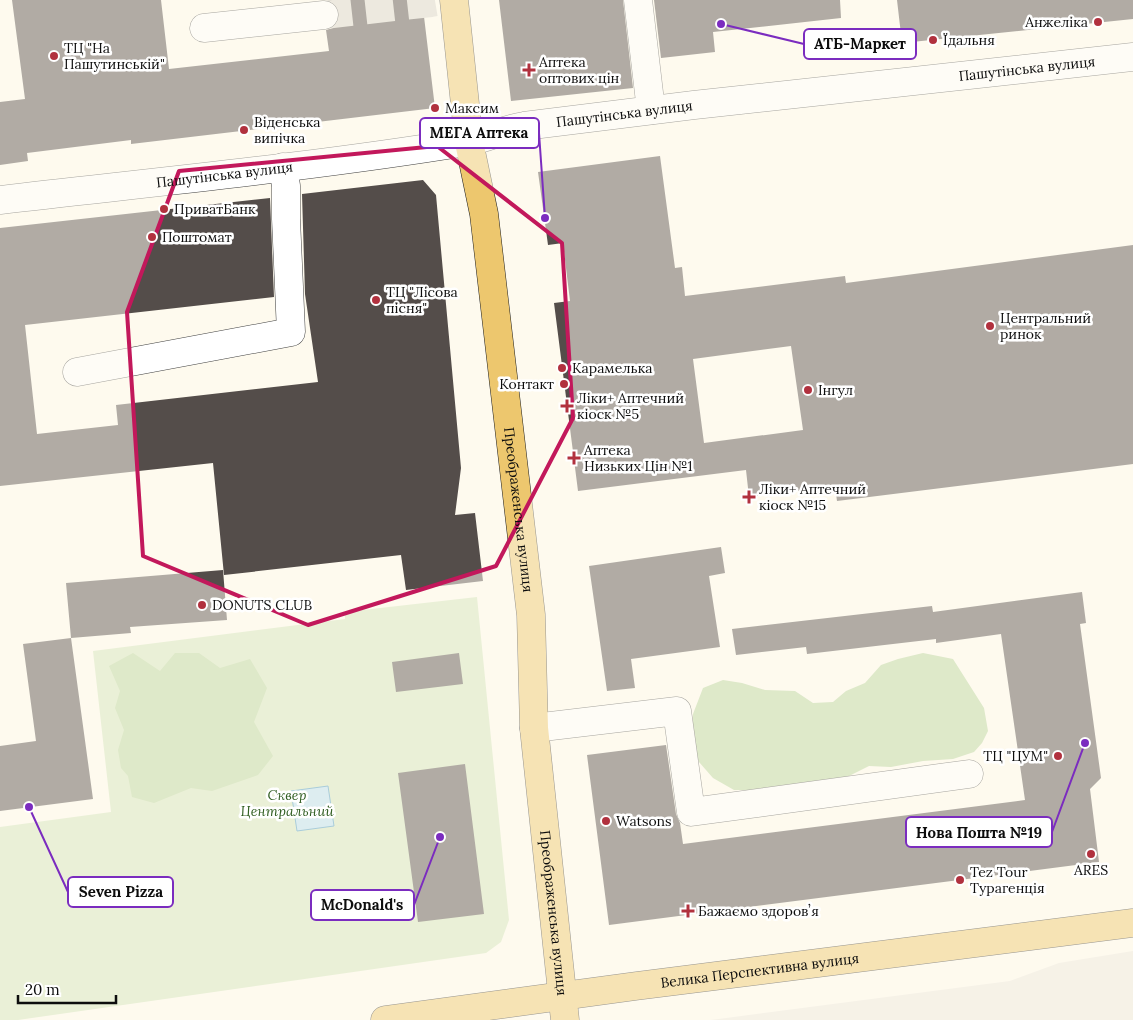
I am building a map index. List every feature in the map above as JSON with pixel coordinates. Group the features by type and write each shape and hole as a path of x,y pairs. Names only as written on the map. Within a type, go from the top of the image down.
{"main road":[{"name":"Преображенська вулиця","path":"454,0 469,142 484,214 531,614 534,728 565,1008"},
{"name":"Велика Перспективна вулиця","path":"384,1020 565,1008 644,985 1133,923"}],"street":[{"path":"638,0 651,110"},
{"path":"204,28 324,15"},
{"name":"Пашутінська вулиця","path":"0,200 283,167 469,142 512,128 651,110 1133,57"},
{"path":"77,372 291,332 286,186 283,167"},
{"path":"534,728 677,711 691,812 969,774"}],"highlighted area":[{"path":"437,146 562,243 573,418 496,566 308,625 143,556 127,312 179,171"}],"green space":[{"name":"Сквер Центральний","path":"477,597 509,920 501,942 486,953 18,1020 0,1020 0,827 111,812 93,651 345,619 345,612"},
{"path":"133,653 160,671 175,653 199,653 220,668 250,659 267,688 254,722 273,756 258,775 212,791 191,788 154,803 132,797 128,776 121,768 118,750 124,730 115,708 120,691 109,666"},
{"path":"923,653 953,659 984,708 988,731 982,743 974,752 953,759 923,761 891,767 869,766 841,780 759,790 734,790 713,778 699,762 691,740 693,714 703,688 723,680 765,690 795,691 813,703 833,702 846,691 865,683 881,665"}],"shaded area":[{"path":"1133,951 1133,1020 711,1020 1010,981 1059,963"}],"water":[{"path":"328,786 334,826 297,831 291,791"}],"building":[{"path":"12,0 161,0 169,69 329,51 326,30 333,28 338,22 340,14 336,5 326,0 422,0 435,108 131,144 131,140 27,153 28,161 0,165 0,102 25,99"},
{"path":"499,0 623,0 633,88 511,101"},
{"path":"654,0 840,0 841,18 713,32 715,52 661,58"},
{"path":"897,0 1133,0 1133,19 902,43"},
{"path":"660,156 675,268 682,267 685,296 845,276 846,283 1133,245 1133,464 837,501 835,486 749,497 746,470 578,491 554,303 570,301 563,243 548,245 538,172","holes":["791,346 803,430 704,443 693,359"]},
{"path":"423,180 436,195 461,468 455,515 475,513 483,581 406,590 401,555 224,575 213,463 0,486 0,228 270,198 274,297 25,325 37,434 118,425 116,405 318,382 305,294 302,194"},
{"path":"721,547 725,573 709,576 720,647 631,659 635,688 607,691 589,566"},
{"path":"223,570 227,620 130,627 131,633 71,638 66,583"},
{"path":"1082,592 1086,623 1080,624 1101,778 1090,789 1099,862 609,925 587,755 666,745 676,814 680,823 683,844 1025,800 1001,634 936,643 936,639 807,654 806,647 736,655 732,629 932,606 933,612"},
{"path":"71,638 93,799 0,811 0,746 36,741 23,644"},
{"path":"459,653 463,684 396,692 392,662"},
{"path":"465,764 484,914 418,922 398,773"}],"tunnel":[{"path":"324,15 449,0"}],"place":[{"name":"Анжеліка","path":"1098,22"},
{"name":"АТБ-Маркет","path":"721,24"},
{"name":"Їдальня","path":"933,40"},
{"name":"ТЦ \"На Пашутинській\"","path":"54,56"},
{"name":"Аптека оптових цін","path":"529,70"},
{"name":"Максим","path":"435,108"},
{"name":"Віденська випічка","path":"244,130"},
{"name":"ПриватБанк","path":"164,209"},
{"name":"МЕГА Аптека","path":"545,218"},
{"name":"Поштомат","path":"152,237"},
{"name":"ТЦ \"Лісова пісня\"","path":"376,300"},
{"name":"Центральний ринок","path":"990,326"},
{"name":"Карамелька","path":"562,368"},
{"name":"Контакт","path":"564,384"},
{"name":"Інгул","path":"808,390"},
{"name":"Ліки+ Аптечний кіоск №5","path":"567,406"},
{"name":"Аптека Низьких Цін №1","path":"574,458"},
{"name":"Ліки+ Аптечний кіоск №15","path":"749,497"},
{"name":"DONUTS CLUB","path":"202,605"},
{"name":"Нова Пошта №19","path":"1085,743"},
{"name":"ТЦ \"ЦУМ\"","path":"1058,756"},
{"name":"Seven Pizza","path":"29,807"},
{"name":"Watsons","path":"606,821"},
{"name":"McDonald's","path":"440,837"},
{"name":"ARES","path":"1091,854"},
{"name":"Tez Tour Турагенція","path":"960,880"},
{"name":"Бажаємо здоровʼя","path":"688,911"}]}
